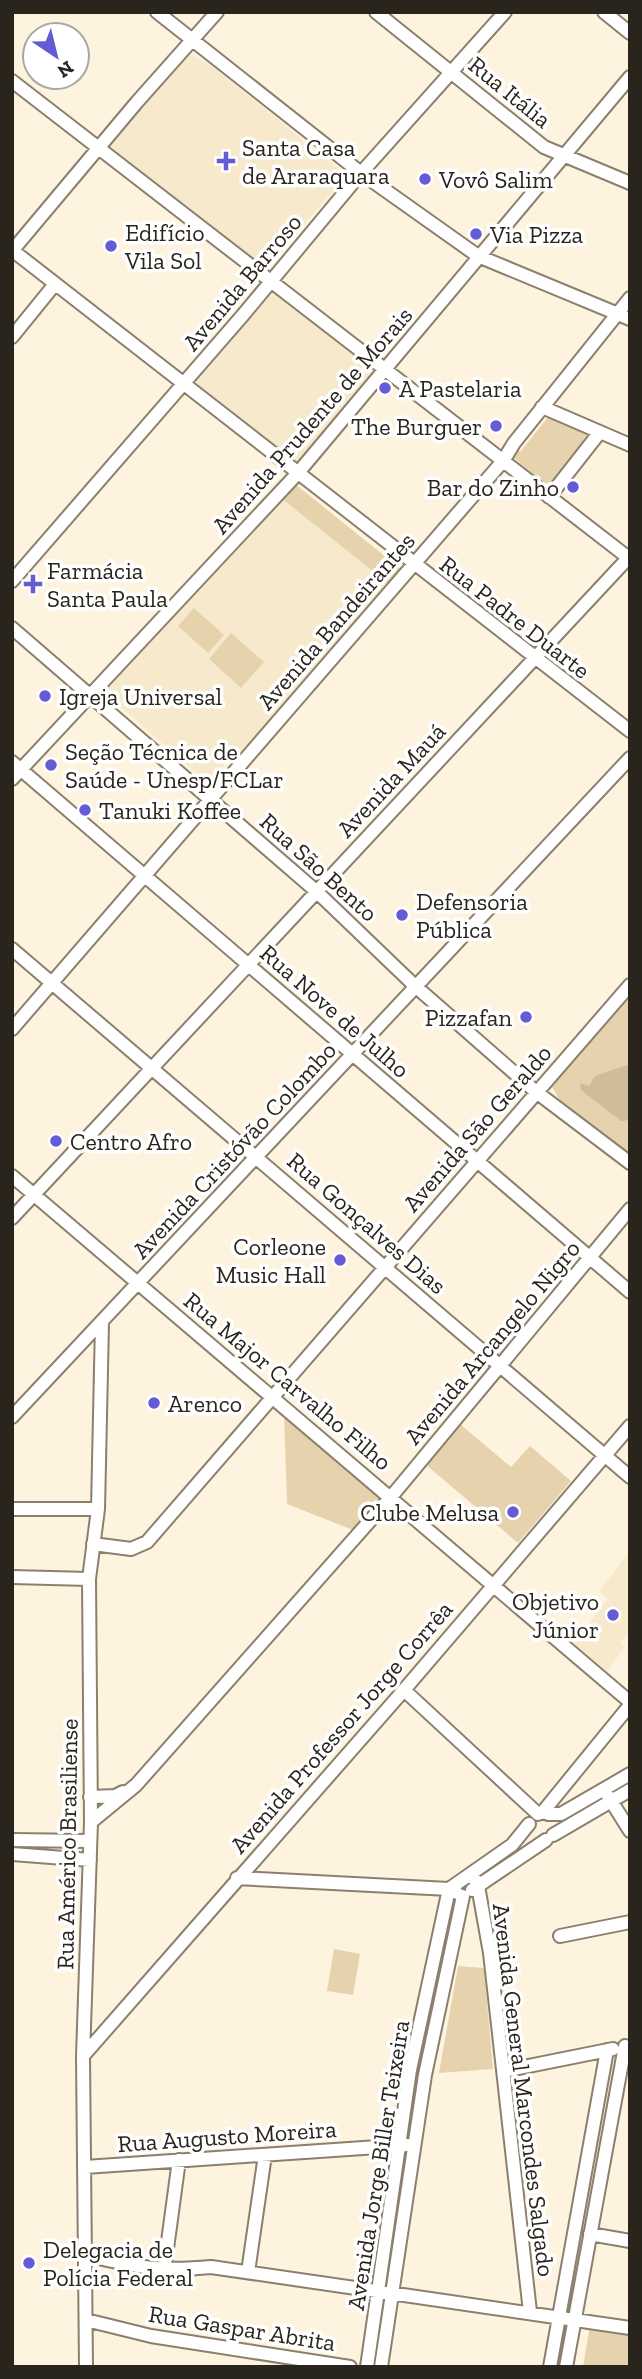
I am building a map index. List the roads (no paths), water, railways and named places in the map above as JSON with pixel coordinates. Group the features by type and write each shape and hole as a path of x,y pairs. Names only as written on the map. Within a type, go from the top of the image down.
{"street":[{"path":"158,12 361,173 478,256 630,319"},
{"path":"12,250 217,12"},
{"name":"Rua Itália","path":"376,12 544,147 630,183"},
{"name":"Avenida Barroso","path":"12,581 361,173 505,12"},
{"path":"604,12 630,33"},
{"name":"Avenida Prudente de Morais","path":"15,770 89,696 297,474 630,77"},
{"path":"12,81 269,282 387,368 629,558"},
{"name":"Rua Padre Duarte","path":"12,250 534,659 630,731"},
{"path":"12,337 55,284"},
{"name":"Avenida Bandeirantes","path":"12,1029 503,461 542,407 630,298"},
{"path":"542,407 630,445"},
{"path":"549,497 600,432"},
{"name":"Avenida Mauá","path":"12,1218 629,558"},
{"name":"Rua São Bento","path":"12,628 316,891 414,985 535,1091 630,1163"},
{"name":"Avenida Cristóvão Colombo","path":"12,1417 140,1283 414,985 630,758"},
{"name":"Rua Nove de Julho","path":"15,770 248,963 630,1292"},
{"name":"Rua Gonçalves Dias","path":"12,949 630,1477"},
{"name":"Avenida São Geraldo","path":"93,1544 131,1549 147,1542 535,1091 630,985"},
{"name":"Rua Major Carvalho Filho","path":"12,1176 391,1496 630,1704"},
{"name":"Avenida Arcangelo Nigro","path":"91,1822 136,1786 391,1496 630,1209"},
{"name":"Rua Américo Brasiliense","path":"86,2367 83,2056 91,1822 89,1579 98,1509 102,1323"},
{"name":"Avenida Professor Jorge Corrêa","path":"83,2056 404,1690 630,1426"},
{"path":"12,1509 98,1509"},
{"path":"12,1577 89,1579"},
{"path":"404,1690 539,1816 556,1823 550,1838"},
{"path":"449,1889 463,1896 539,1816 630,1704"},
{"path":"539,1816 561,1814 630,1774"},
{"path":"90,1797 115,1796 136,1786"},
{"path":"604,1790 630,1831"},
{"path":"237,1878 449,1889 476,1880 630,1790"},
{"path":"539,1816 533,1836 550,1838"},
{"path":"12,1840 90,1841"},
{"path":"12,1854 90,1860"},
{"name":"Avenida General Marcondes Salgado","path":"476,1880 504,2071 530,2312"},
{"name":"Avenida Jorge Biller Teixeira","path":"367,2367 410,2070 449,1889"},
{"name":"Avenida Jorge Biller Teixeira","path":"381,2367 425,2074 463,1896"},
{"path":"559,1936 630,1923"},
{"path":"504,2071 628,2045 566,2367"},
{"path":"550,2367 607,2050"},
{"path":"410,2070 425,2074"},
{"name":"Rua Augusto Moreira","path":"85,2167 415,2145"},
{"path":"248,2272 265,2155"},
{"path":"164,2271 179,2160"},
{"path":"590,2234 630,2241"},
{"path":"86,2255 164,2271 211,2267 559,2315 574,2320 630,2328"},
{"name":"Rua Gaspar Abrita","path":"86,2319 151,2336 350,2367"}],"place":[{"name":"Santa Casa de Araraquara","path":"226,161"},
{"name":"Vovô Salim","path":"425,179"},
{"name":"Via Pizza","path":"476,234"},
{"name":"Edifício Vila Sol","path":"111,246"},
{"name":"A Pastelaria","path":"385,388"},
{"name":"The Burguer","path":"496,426"},
{"name":"Bar do Zinho","path":"573,487"},
{"name":"Farmácia Santa Paula","path":"33,584"},
{"name":"Igreja Universal","path":"45,696"},
{"name":"Seção Técnica de Saúde - Unesp/FCLar","path":"51,765"},
{"name":"Tanuki Koffee","path":"85,810"},
{"name":"Defensoria Pública","path":"402,915"},
{"name":"Pizzafan","path":"526,1017"},
{"name":"Centro Afro","path":"56,1141"},
{"name":"Corleone Music Hall","path":"340,1260"},
{"name":"Arenco","path":"154,1403"},
{"name":"Clube Melusa","path":"513,1512"},
{"name":"Objetivo Júnior","path":"613,1615"},
{"name":"Delegacia de Polícia Federal","path":"29,2263"}]}
